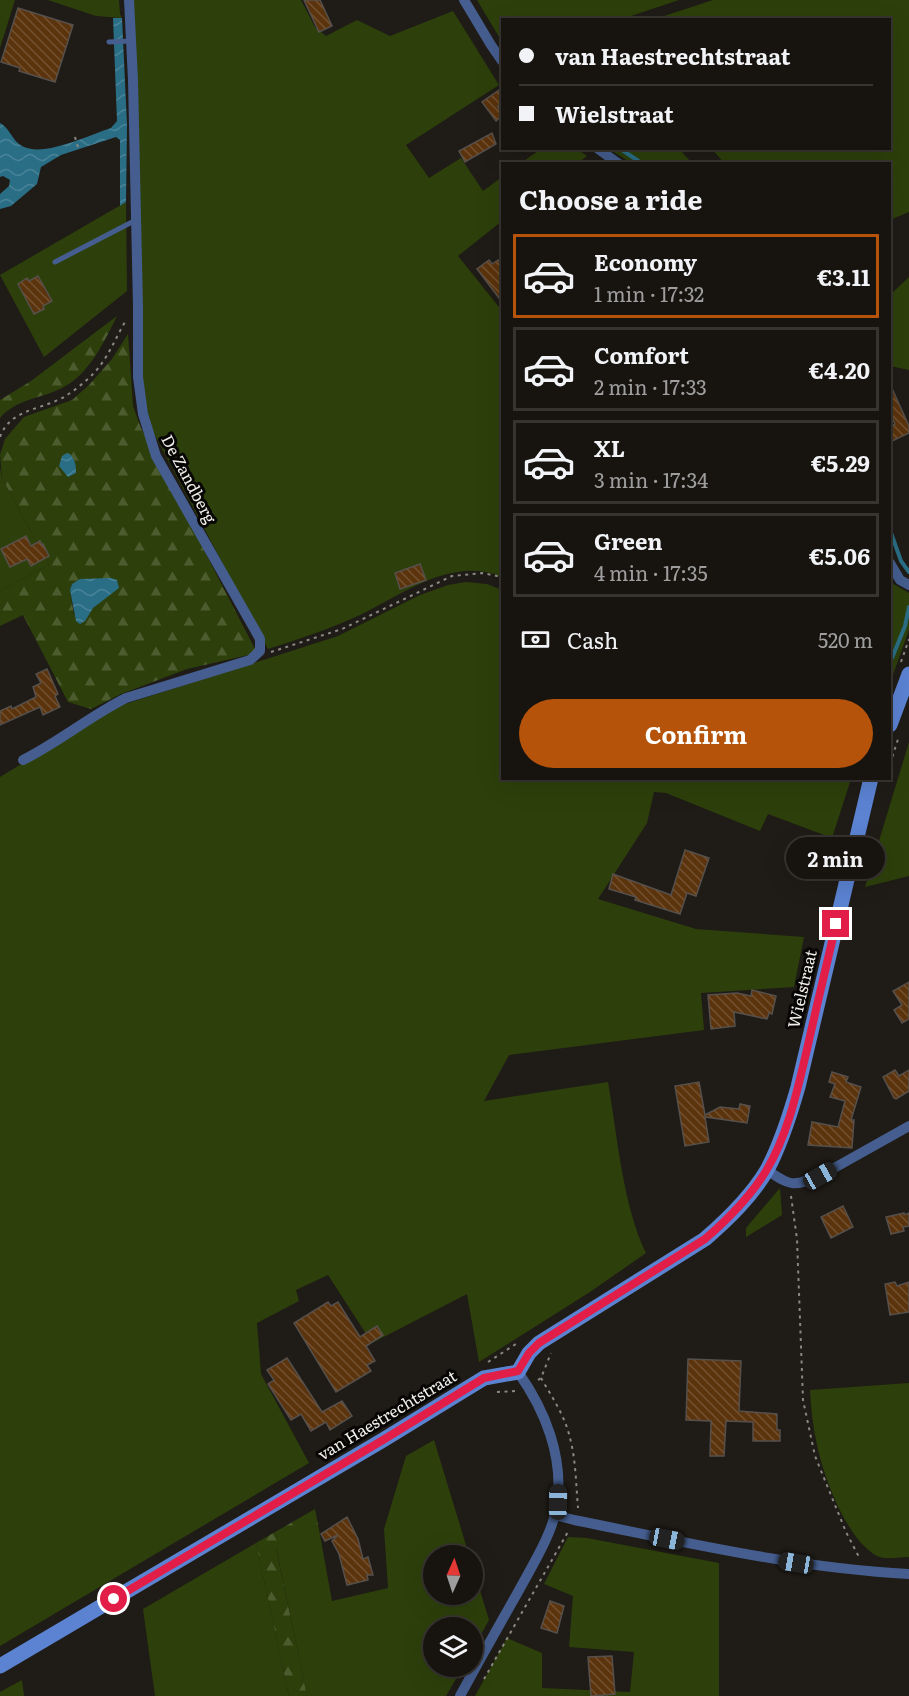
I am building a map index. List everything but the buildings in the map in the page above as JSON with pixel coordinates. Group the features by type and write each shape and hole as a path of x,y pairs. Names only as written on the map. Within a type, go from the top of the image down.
{"street":[{"name":"De Zandberg","path":"129,0 138,377 142,414 156,456 260,639 260,651"},
{"path":"464,0 501,60"},
{"path":"600,150 616,162"},
{"path":"891,565 900,580 909,585"},
{"path":"23,760 126,698 250,660 260,651"},
{"path":"891,722 909,674"},
{"name":"Wielstraat","path":"767,1170 788,1119 798,1087 871,780"},
{"path":"460,1696 535,1561 555,1515 558,1502 558,1470 551,1433 542,1412 518,1371 529,1353 539,1343 705,1239 744,1202 767,1170 789,1184 805,1183 909,1126"},
{"name":"van Haestrechtstraat","path":"0,1666 484,1378 518,1371"},
{"path":"555,1515 784,1562 866,1572 909,1574"}],"lane":[{"path":"109,42 130,41"},
{"path":"55,262 136,220"}],"path":[{"path":"75,137 79,151"},
{"path":"0,437 2,430 13,417 64,397 93,374 102,363 124,323 138,307"},
{"path":"260,651 267,654 342,629 452,576 482,573 501,577"},
{"path":"789,1184 797,1239 803,1400 815,1456 846,1532 866,1572"},
{"path":"487,1362 524,1339"},
{"path":"549,1357 541,1378 559,1408 570,1436 575,1462 578,1508"},
{"path":"481,1686 574,1520"}],"green space":[{"path":"0,0 15,0 0,48"},
{"path":"48,0 119,0 122,18 96,16"},
{"path":"130,0 301,0 315,27 326,36 357,20 390,36 453,11 499,85 406,145 429,178 461,158 483,191 501,178 501,222 458,256 499,307 501,306 501,577 483,572 465,571 447,574 411,588 349,620 268,649 151,428 143,403"},
{"path":"477,0 679,0 625,18 501,18 501,40"},
{"path":"713,0 909,0 909,212 891,220 891,162 723,162 713,150 891,150 891,18 658,18"},
{"path":"540,150 578,150 587,156 579,162 522,162"},
{"path":"611,150 680,150 691,162 629,162"},
{"path":"126,202 127,291 44,357 0,275"},
{"path":"909,277 909,370 891,366 891,294"},
{"path":"117,316 95,357 72,382 13,407 0,418 0,400 31,381"},
{"path":"128,334 133,406 141,428 257,653 187,669 121,694 91,709 68,702 23,615 0,626 0,591 49,565 2,478 0,455 5,439 24,417 72,400 112,359","holes":["72,584 104,599 93,608 74,615 70,590"]},
{"path":"0,467 2,478 49,565 0,591"},
{"path":"466,582 487,584 501,590 501,780 851,780 832,838 768,814 760,831 666,793 654,792 647,823 598,899 696,929 804,937 794,987 701,993 704,1030 509,1055 484,1101 608,1082 626,1192 638,1235 646,1253 590,1292 479,1362 467,1294 372,1343 328,1275 296,1290 299,1301 257,1323 261,1374 309,1463 0,1646 0,777 113,708 338,636 420,595 448,585"},
{"path":"891,583 909,593 909,630 891,680"},
{"path":"909,742 909,876 865,887"},
{"path":"780,1188 782,1215 746,1237 746,1228"},
{"path":"909,1383 909,1557 884,1558 866,1548 856,1537 838,1507 817,1445 810,1390"},
{"path":"434,1440 466,1545 423,1545 423,1605 483,1605 483,1600 489,1620 483,1631 483,1617 423,1617 423,1677 457,1677 446,1696 307,1696 276,1547 318,1524 332,1601 388,1588 384,1529 406,1456"},
{"path":"315,1509 318,1524 276,1548 307,1696 289,1696 256,1543"},
{"path":"568,1537 587,1538 719,1563 719,1696 475,1696 507,1638 542,1653 542,1688 630,1692 634,1652 569,1647 573,1596 544,1584"},
{"path":"256,1543 289,1696 155,1696 143,1609"},
{"path":"22,1680 24,1696 0,1696 0,1692"}],"water":[{"path":"113,18 122,18 127,125 126,202 120,206 120,140 116,137 61,155 41,167 37,184 11,206 0,209 0,194 9,186 10,180 3,176 0,177 0,123 22,146 42,149 66,144 111,128 117,121"},
{"path":"67,453 73,458 76,470 76,473 68,477 59,466 62,456"},
{"path":"111,578 117,580 119,588 93,608 85,621 80,624 76,621 70,590 72,584 80,579"}],"waterway":[{"path":"622,150 640,162"},
{"path":"891,533 901,561 909,572"},
{"path":"892,658 905,626 909,607"}],"route":[{"path":"114,1599 484,1378 518,1371 529,1353 539,1343 705,1239 720,1226 744,1202 767,1170 788,1119 798,1087 836,924"}]}
